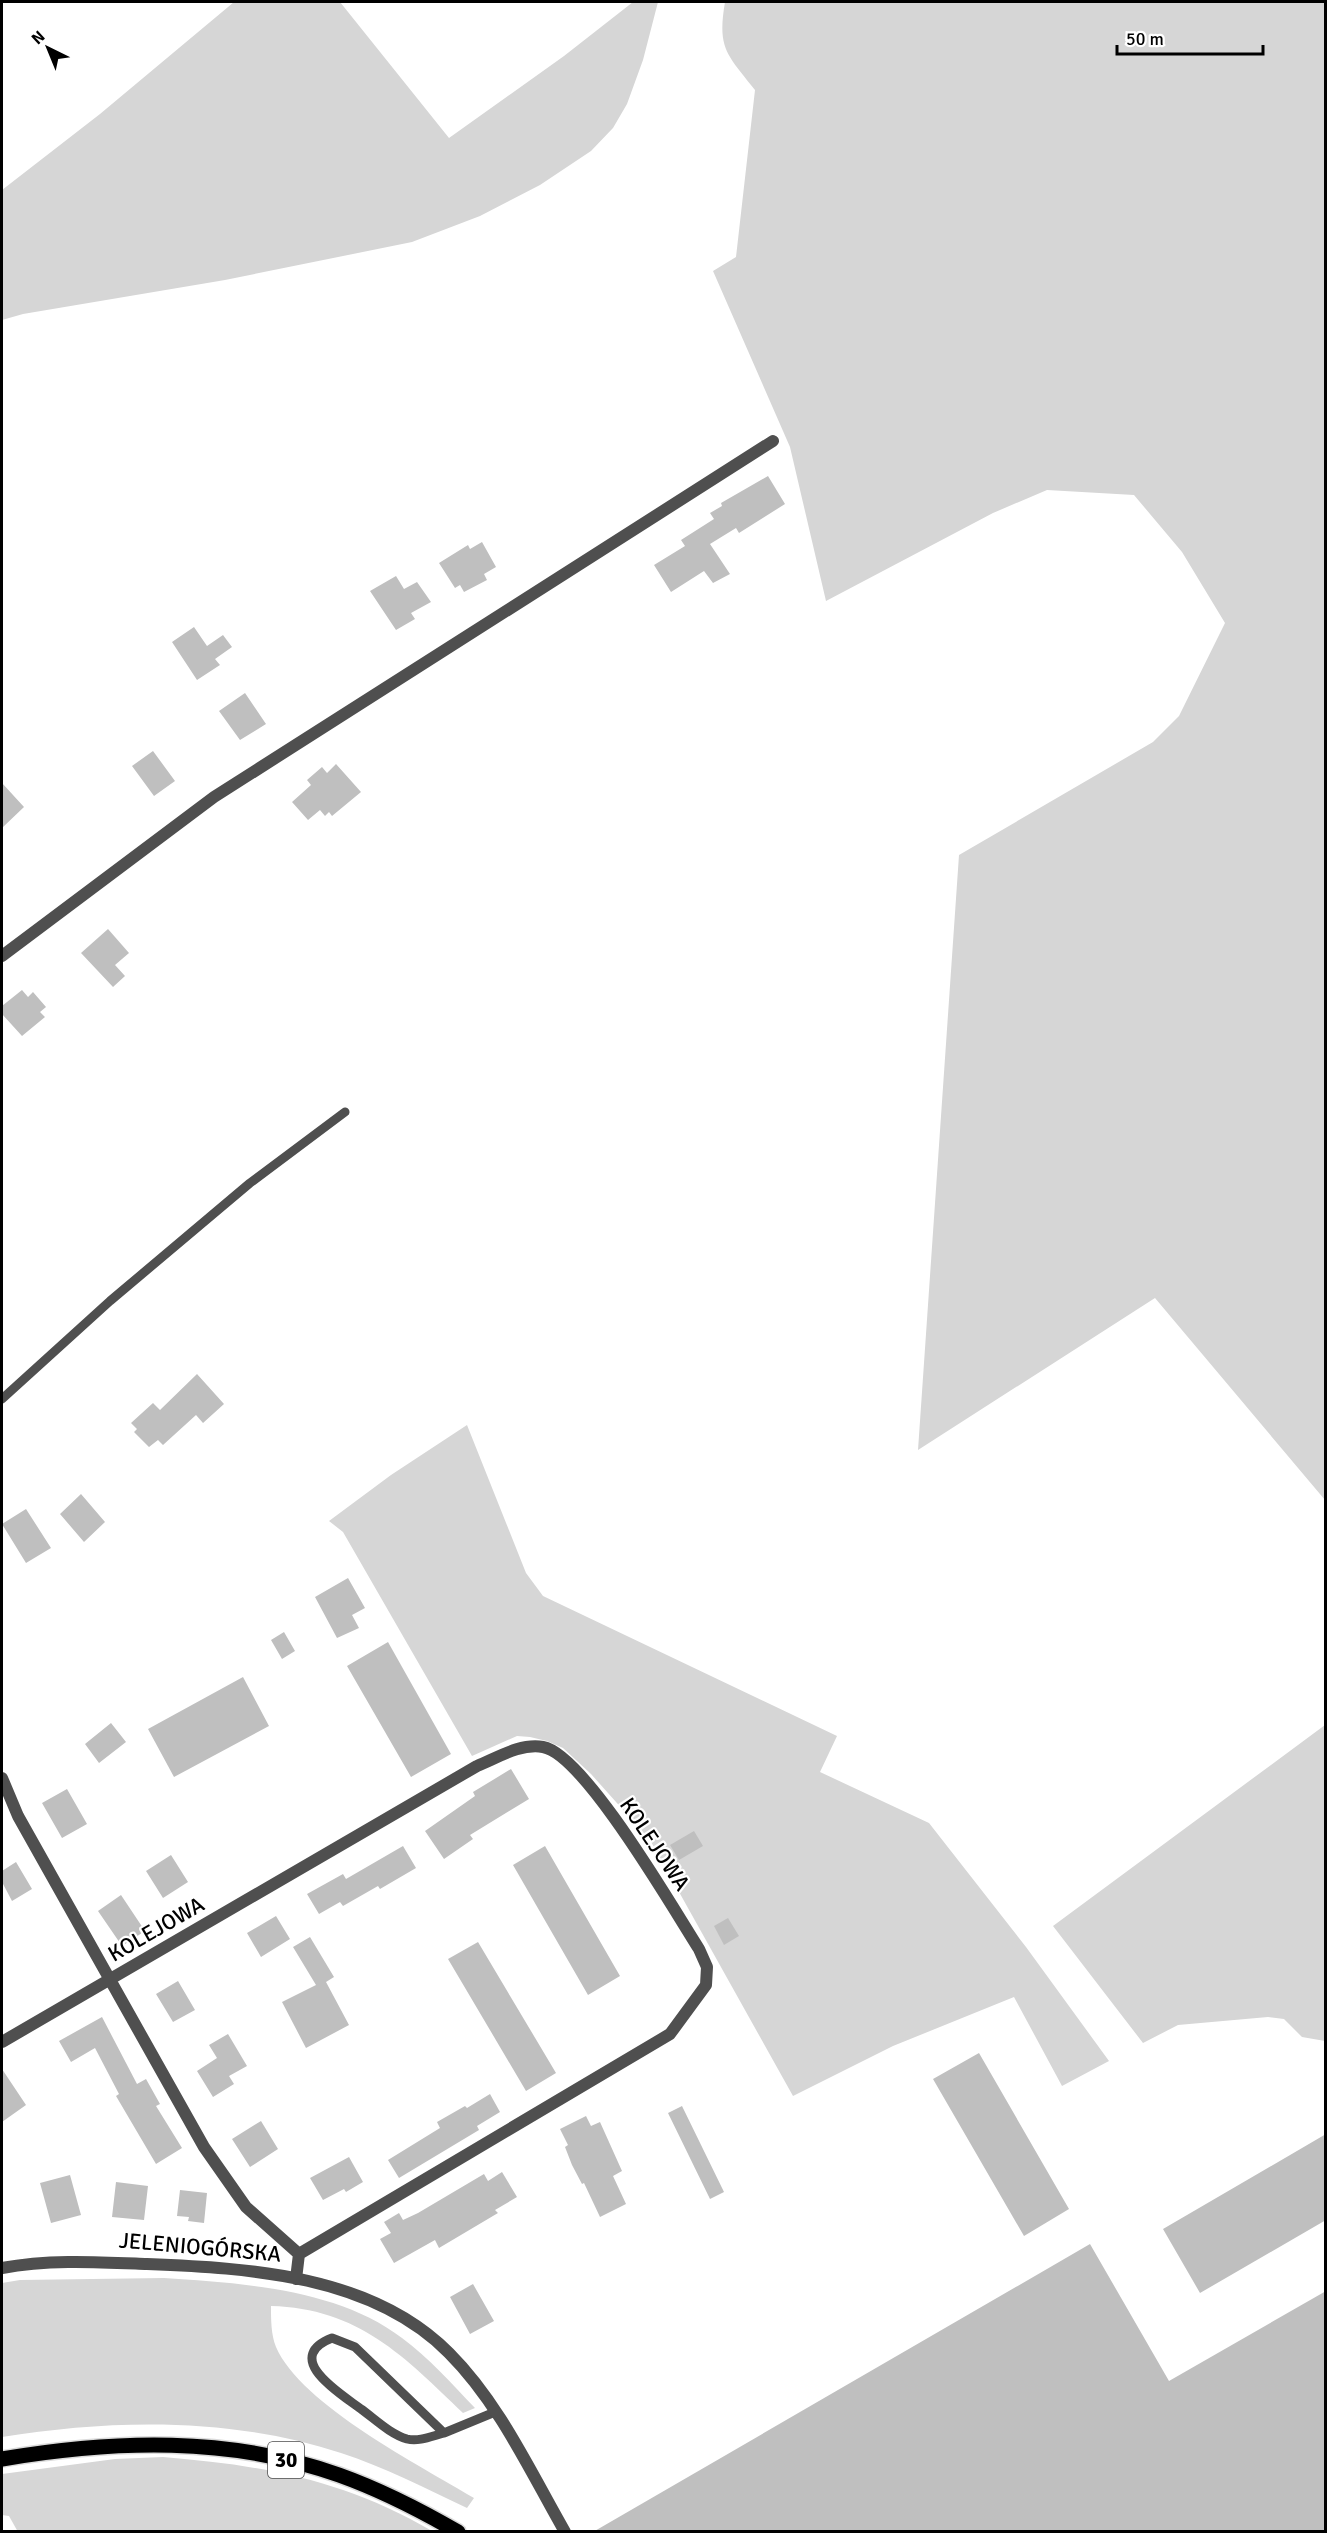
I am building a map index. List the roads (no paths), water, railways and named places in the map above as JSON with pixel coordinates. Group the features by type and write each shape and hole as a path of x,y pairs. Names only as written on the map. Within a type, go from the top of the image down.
{"main road":[{"name":"30","path":"2,2459 100,2445 201,2446 256,2453 338,2474 417,2508 458,2532"}],"street":[{"path":"2,957 214,797 773,441"},
{"name":"KOLEJOWA","path":"2,1778 18,1816 110,1980 204,2147 246,2207 299,2254 670,2034 706,1985 707,1967 699,1949 590,1785 564,1758 544,1747 522,1747 477,1766 110,1980 2,2042"},
{"path":"296,2279 299,2254"},
{"name":"JELENIOGÓRSKA","path":"2,2268 83,2261 202,2266 272,2273 349,2293 396,2314 428,2334 450,2354 495,2412 565,2532"}],"lane":[{"path":"2,1400 110,1301 222,1206 345,1112"},
{"path":"444,2433 355,2347 332,2338 322,2342 315,2349 312,2359 315,2371 325,2383 394,2433 415,2440 444,2433 495,2412"}]}
